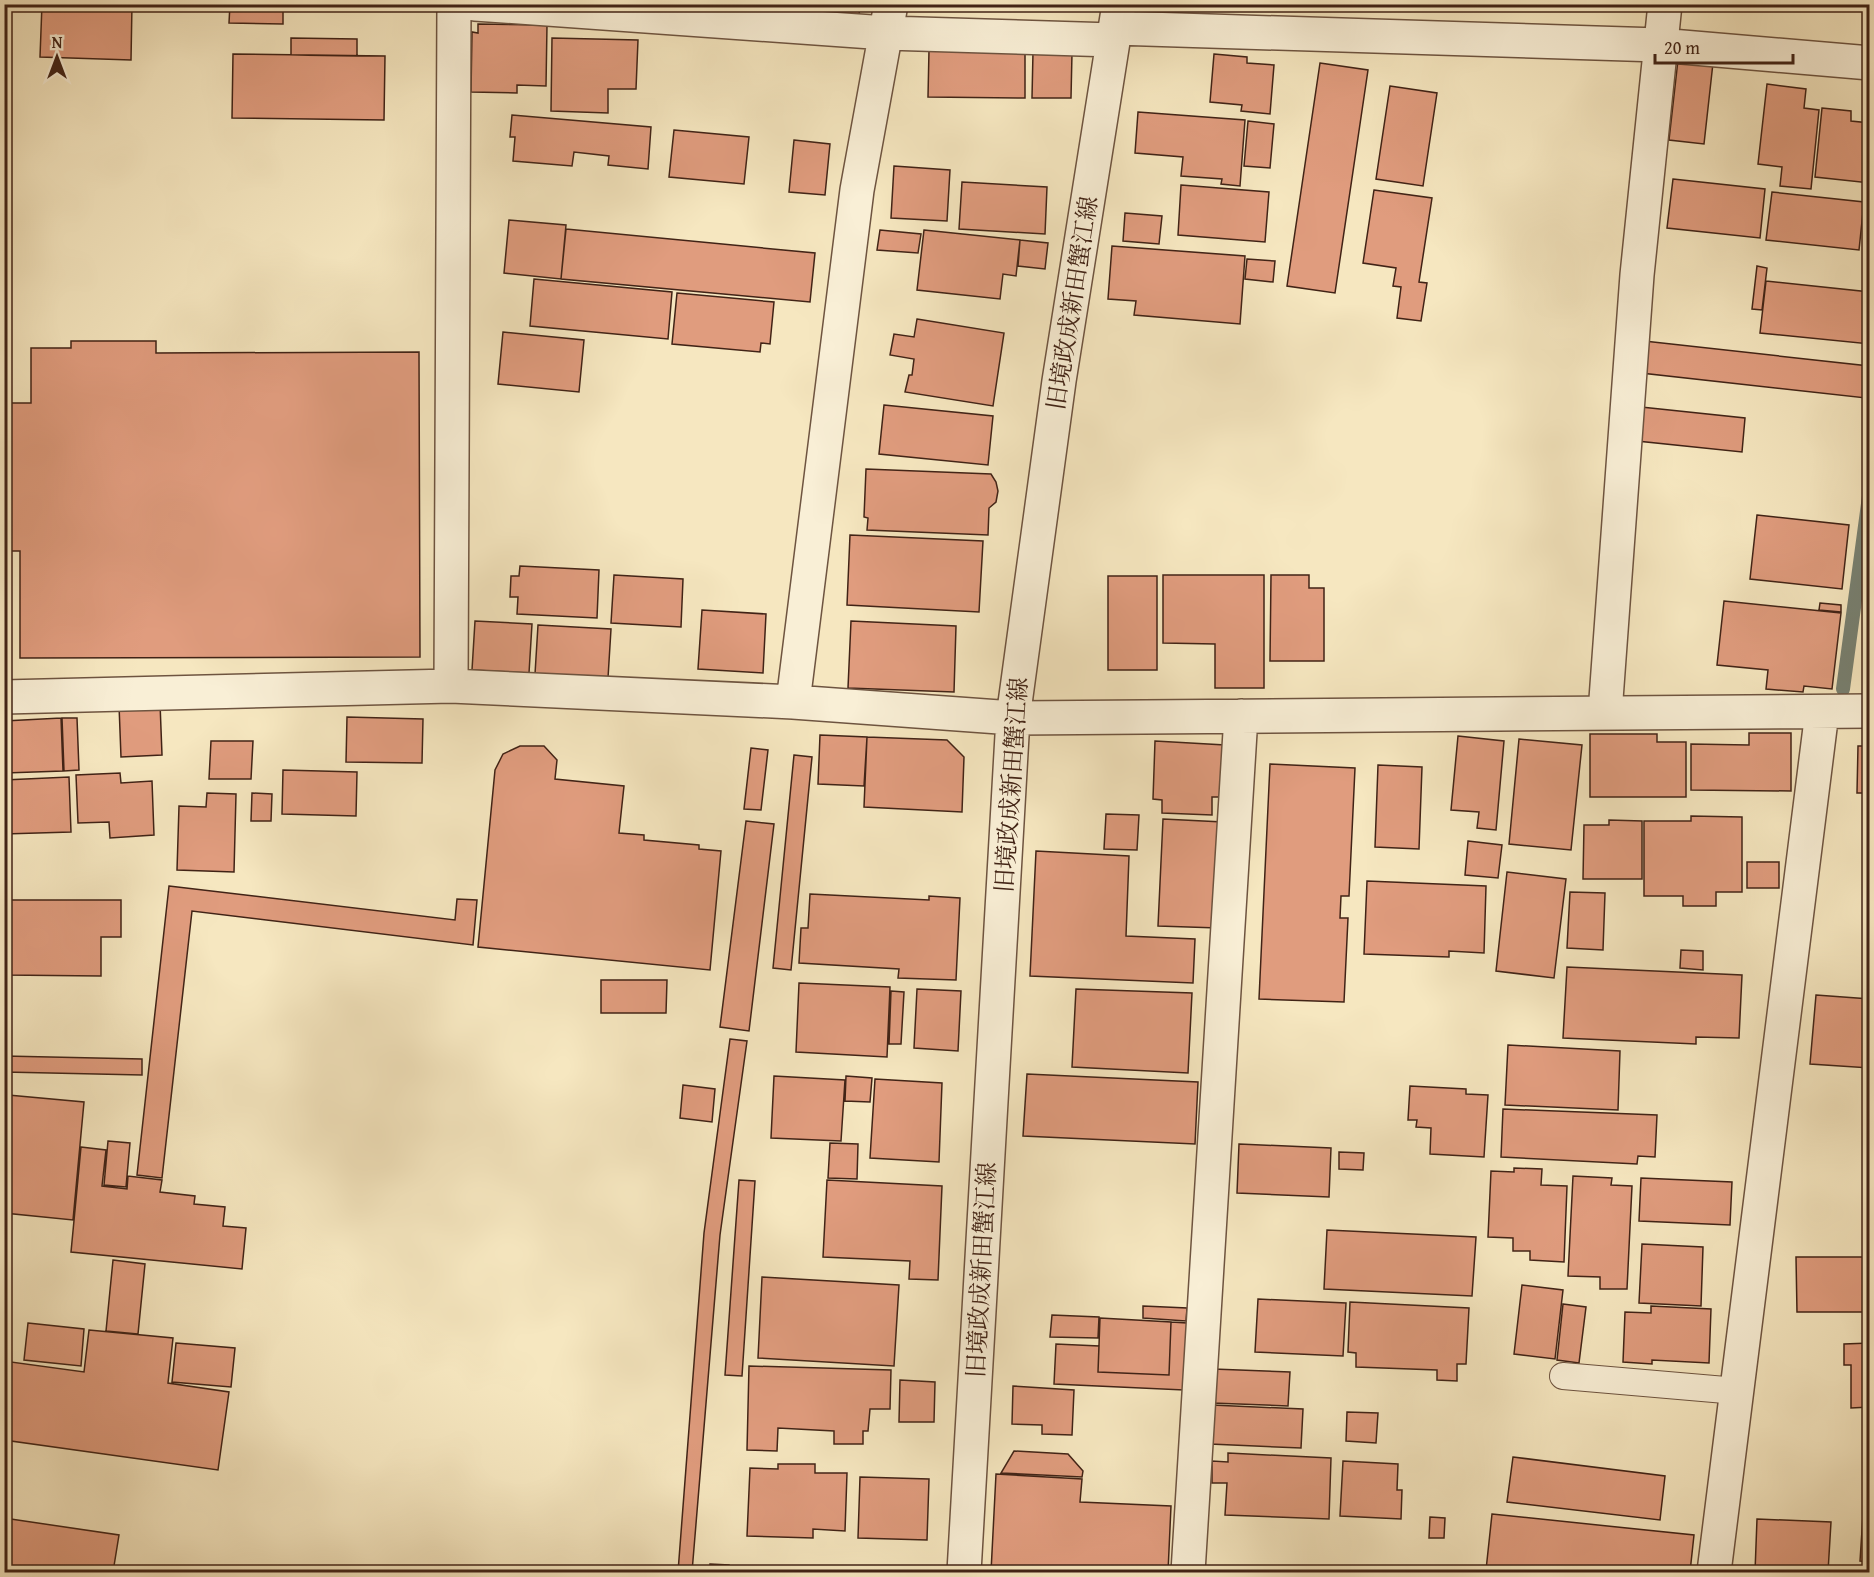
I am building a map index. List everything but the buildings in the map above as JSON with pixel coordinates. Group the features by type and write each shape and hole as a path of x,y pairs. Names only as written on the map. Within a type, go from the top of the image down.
{"street":[{"path":"451,686 454,4"},
{"path":"475,4 889,19 1116,24 1659,45 1869,63"},
{"path":"1605,713 1636,286 1665,4"},
{"path":"793,702 856,190 889,19"},
{"name":"旧境政成新田蟹江線","path":"964,1572 1013,718 1059,381 1116,24"},
{"path":"4,697 451,686 793,702 1013,718 1869,711"},
{"path":"1714,1572 1822,712"},
{"path":"1188,1572 1241,716"}],"lane":[{"path":"1563,1376 1737,1391"}],"waterway":[{"path":"1843,689 1870,489"}]}
